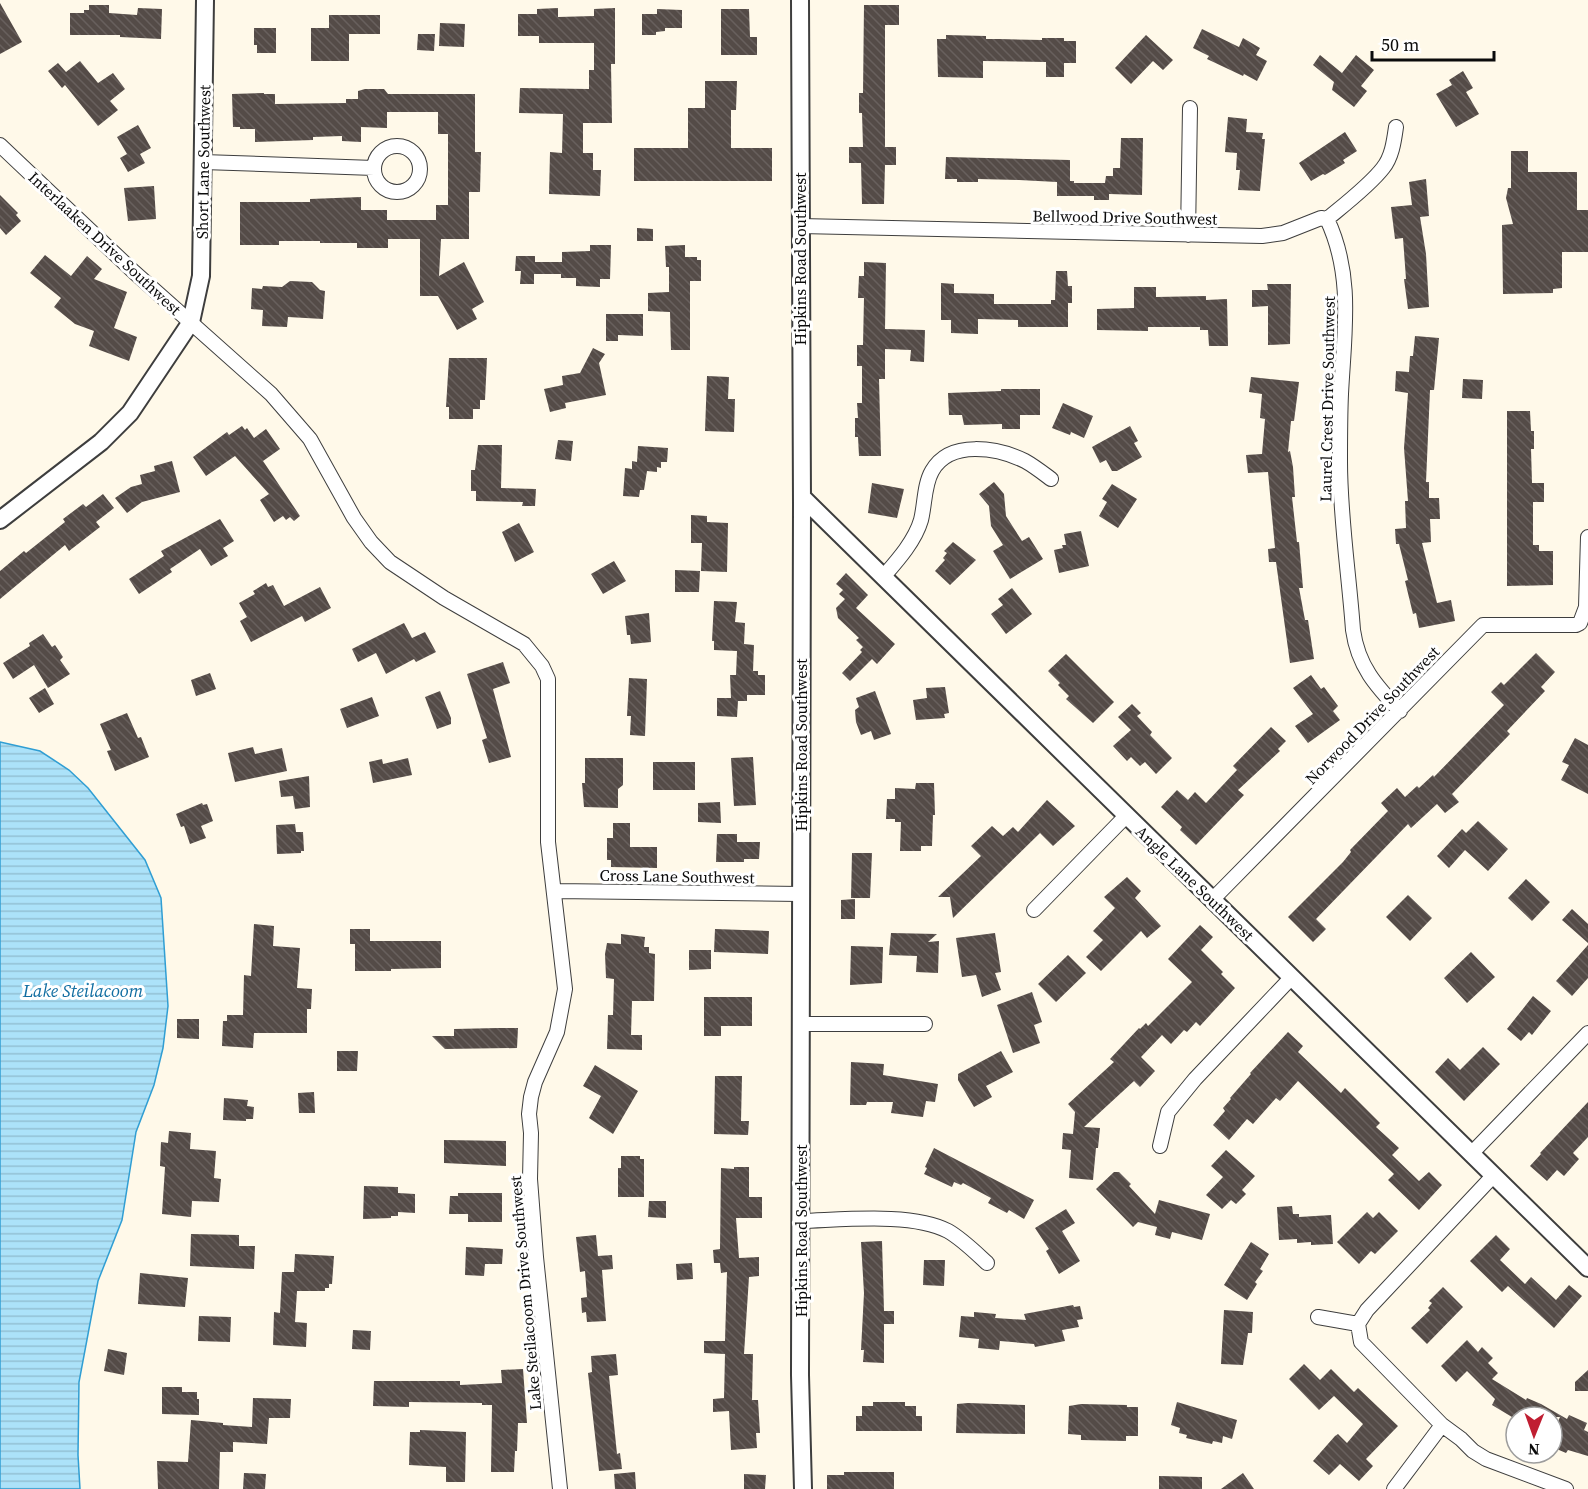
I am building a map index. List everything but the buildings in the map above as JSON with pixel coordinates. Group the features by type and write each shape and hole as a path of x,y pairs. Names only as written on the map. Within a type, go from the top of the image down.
{"street":[{"name":"Short Lane Southwest","path":"191,322 201,276 205,0"},
{"name":"Hipkins Road Southwest","path":"800,0 802,497 800,1376 803,1489"},
{"path":"1188,235 1190,108"},
{"name":"Bellwood Drive Southwest","path":"800,226 1188,235 1262,236 1283,233 1321,218 1327,219 1384,167 1394,142 1396,127"},
{"name":"Interlaaken Drive Southwest","path":"0,145 134,272 191,322 130,413 101,442 0,520"},
{"path":"203,162 374,168"},
{"name":"Laurel Crest Drive Southwest","path":"1327,219 1341,255 1345,295 1340,464 1354,639 1363,664 1377,688 1400,711"},
{"name":"Lake Steilacoom Drive Southwest","path":"191,322 271,394 310,439 354,519 390,562 444,598 524,644 542,666 548,679 548,842 565,989 557,1032 535,1082 529,1114 530,1179 560,1489"},
{"path":"883,577 900,557 921,522 925,495 933,470 953,453 972,448 1004,454 1023,460 1051,479"},
{"name":"Angle Lane Southwest","path":"802,497 1588,1268"},
{"name":"Norwood Drive Southwest","path":"1212,900 1483,625 1576,625 1580,623 1586,607 1588,537"},
{"path":"1034,910 1126,816"},
{"name":"Cross Lane Southwest","path":"554,891 800,894"},
{"path":"1160,1146 1168,1112 1195,1079 1291,978"},
{"path":"801,1024 925,1024"},
{"path":"1471,1154 1588,1033"},
{"path":"1493,1176 1367,1310 1358,1324 1361,1342 1442,1425 1486,1460 1566,1489"},
{"path":"801,1221 911,1219 934,1224 948,1231 987,1263"},
{"path":"1318,1317 1358,1324"},
{"path":"1394,1489 1442,1425"}],"water":[{"name":"Lake Steilacoom","path":"0,742 40,751 69,770 88,788 145,860 161,898 168,1006 163,1048 154,1085 136,1132 122,1220 98,1281 79,1382 80,1489 0,1489"}]}
